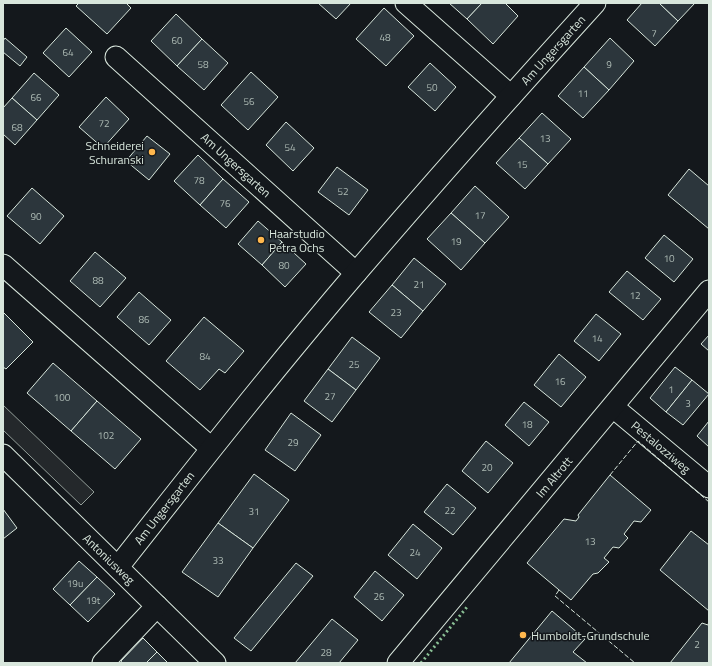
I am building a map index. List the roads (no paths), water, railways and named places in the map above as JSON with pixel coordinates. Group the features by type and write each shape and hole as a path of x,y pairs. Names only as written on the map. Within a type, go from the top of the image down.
{"street":[{"path":"406,3 511,96"},
{"name":"Am Ungersgarten","path":"118,567 211,448 356,273 511,96 595,3"},
{"name":"Am Ungersgarten","path":"116,57 356,273"},
{"path":"3,265 211,448"},
{"name":"Im Altrott","path":"398,663 709,291"},
{"name":"Pestalozziweg","path":"613,406 709,487"},
{"name":"Antoniusweg","path":"3,455 215,663"},
{"path":"103,663 157,606"}],"place":[{"name":"Schneiderei Schuranski","path":"152,152"},
{"name":"Haarstudio Petra Ochs","path":"261,240"},
{"name":"Humboldt-Grundschule","path":"523,635"}]}
